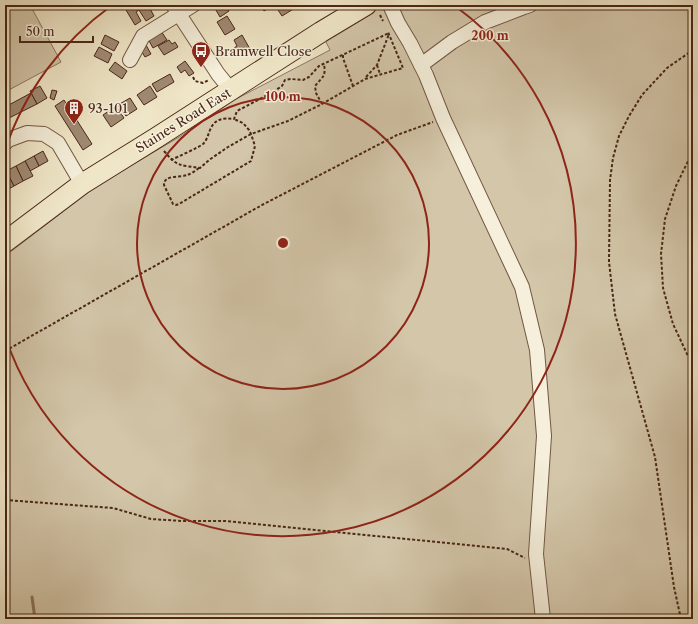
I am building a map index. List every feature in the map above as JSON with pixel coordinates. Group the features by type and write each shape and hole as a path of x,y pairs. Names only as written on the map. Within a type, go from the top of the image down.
{"highway":[{"name":"Staines Road East","path":"5,242 82,184 349,14 378,8"}],"street":[{"path":"130,60 143,36 176,9 193,5"},
{"path":"421,64 452,42 485,22 530,5"},
{"path":"378,8 398,23 421,64 443,118 522,287 537,350 544,436 536,554 543,619"},
{"path":"176,9 218,74 231,90"},
{"path":"5,143 8,140 27,133 44,134 58,143 82,184"}],"path":[{"path":"171,160 202,144 207,138 215,122 224,118 234,119 243,124 249,130 251,134 255,146 251,161 176,205 173,204 164,185 164,181 166,179 187,176 228,147 251,134 288,121 322,104 365,79 403,68 378,8"},
{"path":"234,119 237,111 273,92 282,86 285,80 303,80 309,77 319,66 389,33"},
{"path":"365,79 377,65 389,33"},
{"path":"681,619 674,587 655,458 615,314 608,262 610,180 612,158 619,136 642,95 668,68 693,50"},
{"path":"343,55 342,58 353,86"},
{"path":"322,104 316,92 315,86 324,76 324,64"},
{"path":"377,65 380,74"},
{"path":"193,77 195,81 203,83 218,74"},
{"path":"5,351 262,205 397,135 443,118"},
{"path":"156,138 171,160 178,165 200,168"},
{"path":"693,153 676,186 666,219 662,254 663,288 673,324 688,356 693,362"},
{"path":"5,500 113,508 152,519 225,521 507,549 528,559 538,570"}],"shaded area":[{"path":"5,5 30,5 61,62 5,92"},
{"path":"366,5 693,5 693,619 5,619 5,256 98,185 181,136 234,100 330,50 321,32"}],"building":[{"path":"134,5 148,5 154,16 146,21 139,10 136,12 141,21 135,25 126,10"},
{"path":"213,5 225,5 229,11 220,17"},
{"path":"261,5 273,5 264,11"},
{"path":"278,5 293,5 295,8 282,16 276,7"},
{"path":"227,16 235,29 225,35 217,22"},
{"path":"161,31 167,40 153,48 148,39"},
{"path":"105,35 119,42 114,51 101,44"},
{"path":"242,35 250,49 238,56 234,48 237,46 234,40"},
{"path":"169,40 172,44 175,42 178,47 164,55 158,46"},
{"path":"146,45 151,54 145,57 140,49"},
{"path":"99,47 112,54 108,63 94,56"},
{"path":"185,61 194,73 189,76 185,70 181,73 177,67"},
{"path":"115,62 127,71 122,79 109,70"},
{"path":"170,74 174,82 157,92 152,84"},
{"path":"40,86 47,98 37,104 30,91"},
{"path":"150,86 157,97 144,105 137,95"},
{"path":"52,90 57,91 54,100 50,98"},
{"path":"31,93 37,104 5,120 5,107"},
{"path":"130,98 137,109 126,116 118,105"},
{"name":"93-101","path":"64,100 92,144 83,150 55,106"},
{"path":"116,106 124,118 111,127 103,115"},
{"path":"43,151 48,161 39,166 34,156"},
{"path":"34,156 39,166 30,171 25,161"},
{"path":"25,161 33,176 23,181 16,166"},
{"path":"16,166 23,181 14,186 6,171"},
{"path":"6,171 14,186 5,191 5,172"}],"waterway":[{"path":"32,597 35,619"}],"place":[{"name":"Bramwell Close","path":"201,68"},
{"name":"93-101","path":"74,125"}]}
